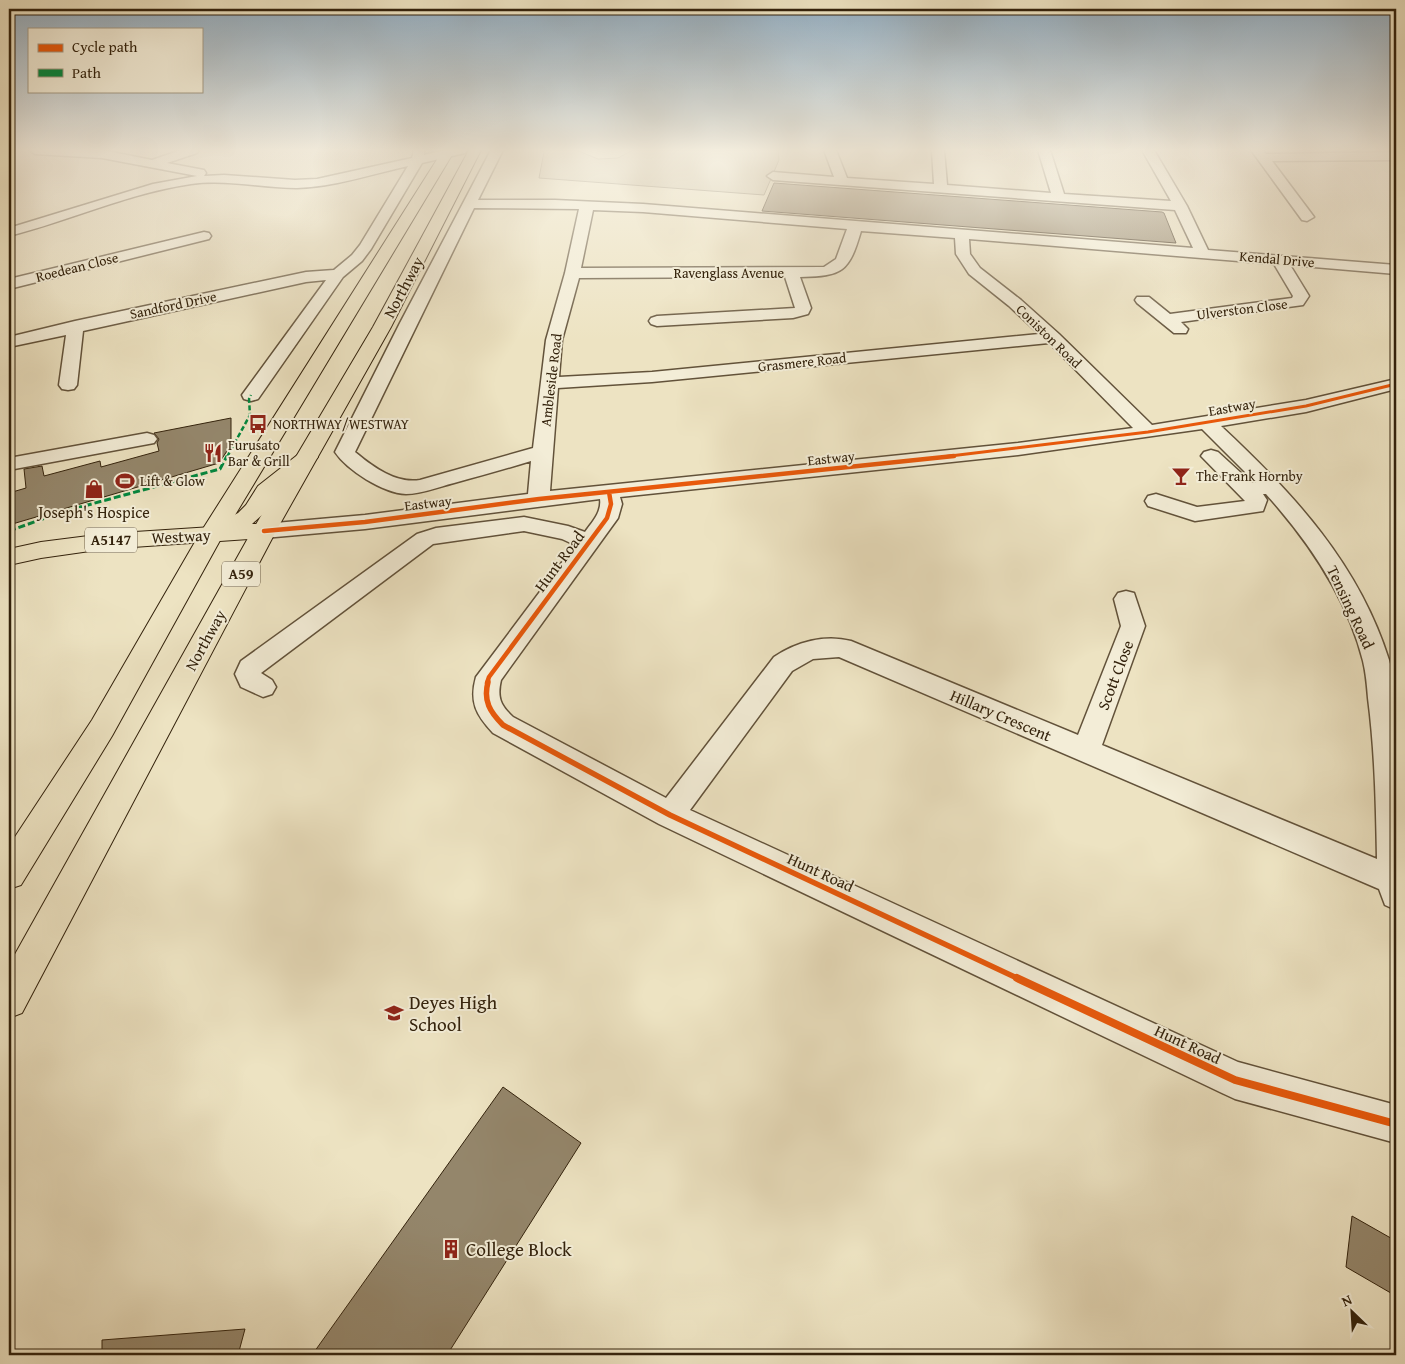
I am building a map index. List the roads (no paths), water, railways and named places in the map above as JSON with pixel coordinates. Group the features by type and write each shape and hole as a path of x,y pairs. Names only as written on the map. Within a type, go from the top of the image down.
{"main road":[{"name":"Northway","path":"9,874 102,728 211,534 409,214"},
{"name":"Northway","path":"9,1000 264,531 382,326 442,214"},
{"path":"211,534 228,528 246,518 266,492 307,457"},
{"name":"Westway","path":"9,557 99,540 264,531"}],"street":[{"path":"9,232 70,214"},
{"path":"251,395 338,274 357,258 366,246 384,214"},
{"name":"Northway","path":"465,214 403,332 345,452 350,460 392,484 406,488 424,486 542,452"},
{"name":"Ambleside Road","path":"539,499 554,340 573,273 585,214"},
{"name":"Kendal Drive","path":"710,214 1396,269"},
{"path":"1184,214 1202,253"},
{"path":"1305,214 1307,217"},
{"name":"Ravenglass Avenue","path":"573,273 792,274 825,272 838,268 844,261 855,226"},
{"name":"Coniston Road","path":"962,235 963,254 974,270 1015,303 1148,432"},
{"name":"Roedean Close","path":"9,284 204,236"},
{"name":"Ulverston Close","path":"1166,318 1297,302 1301,296 1279,259"},
{"name":"Sandford Drive","path":"9,342 75,326 306,277 338,274"},
{"path":"657,321 802,311 803,308 792,274"},
{"name":"Ulverston Close","path":"1143,300 1180,329"},
{"path":"68,384 75,326"},
{"name":"Grasmere Road","path":"550,383 652,377 1052,338"},
{"name":"Eastway","path":"264,531 365,522 539,499 1018,449 1148,432 1306,406 1396,384"},
{"name":"Tensing Road","path":"1207,423 1272,487 1305,525 1339,574 1356,608 1376,662 1385,722 1391,794 1394,888"},
{"path":"9,464 147,439"},
{"path":"1211,456 1247,490 1272,487"},
{"name":"Hunt Road","path":"609,492 611,504 607,518 489,677 485,690 486,703 492,714 503,725 670,815 1236,1080 1396,1124"},
{"path":"263,688 250,680 248,674 250,668 425,539 436,535 524,524 568,532 588,542"},
{"name":"Scott Close","path":"1086,750 1133,626 1126,600"},
{"name":"Hillary Crescent","path":"670,815 783,664 794,656 808,650 827,647 842,648 1086,750 1394,888"}],"lane":[{"path":"1156,501 1196,514 1203,514 1255,506 1256,500 1247,490"}],"place":[{"name":"NORTHWAY/WESTWAY","path":"258,424"},
{"name":"Furusato Bar & Grill","path":"213,453"},
{"name":"The Frank Hornby","path":"1181,476"},
{"name":"Lift & Glow","path":"125,481"},
{"name":"Joseph's Hospice","path":"94,489"},
{"name":"Deyes High School","path":"394,1013"},
{"name":"College Block","path":"451,1249"}]}
